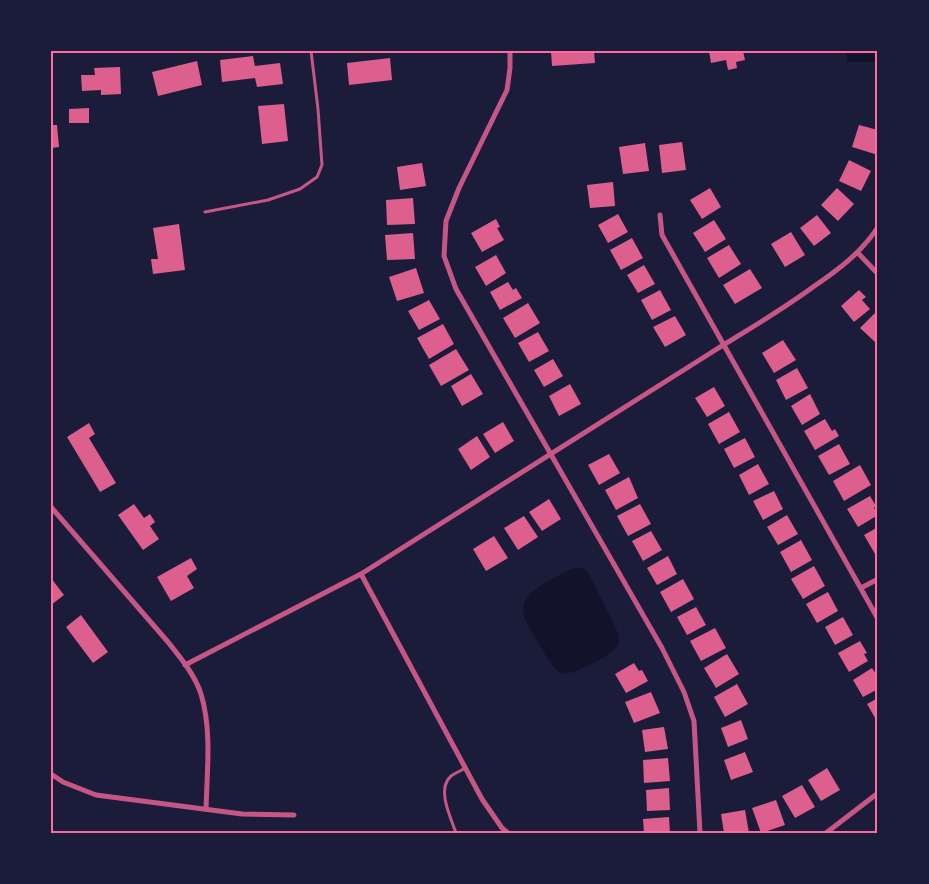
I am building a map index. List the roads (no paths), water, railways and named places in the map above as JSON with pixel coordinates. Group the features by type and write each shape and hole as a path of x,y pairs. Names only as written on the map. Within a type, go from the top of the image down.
{"street":[{"path":"510,51 508,90 459,188 446,221 444,256 456,289 662,648 684,692 694,721 700,833"},
{"path":"660,215 662,235 878,619"},
{"path":"186,665 361,574 786,307 833,274 858,253 878,227"},
{"path":"858,253 878,274"},
{"path":"51,507 186,665 200,693 208,731 206,808"},
{"path":"361,574 482,799 502,828 508,833"},
{"path":"861,588 878,579"},
{"path":"51,774 63,782 96,795 242,814 294,815"},
{"path":"826,833 878,793"}],"lane":[{"path":"205,212 268,200 300,189 317,178 322,165 311,51"},
{"path":"456,833 445,798 445,785 450,777 465,768"}]}
